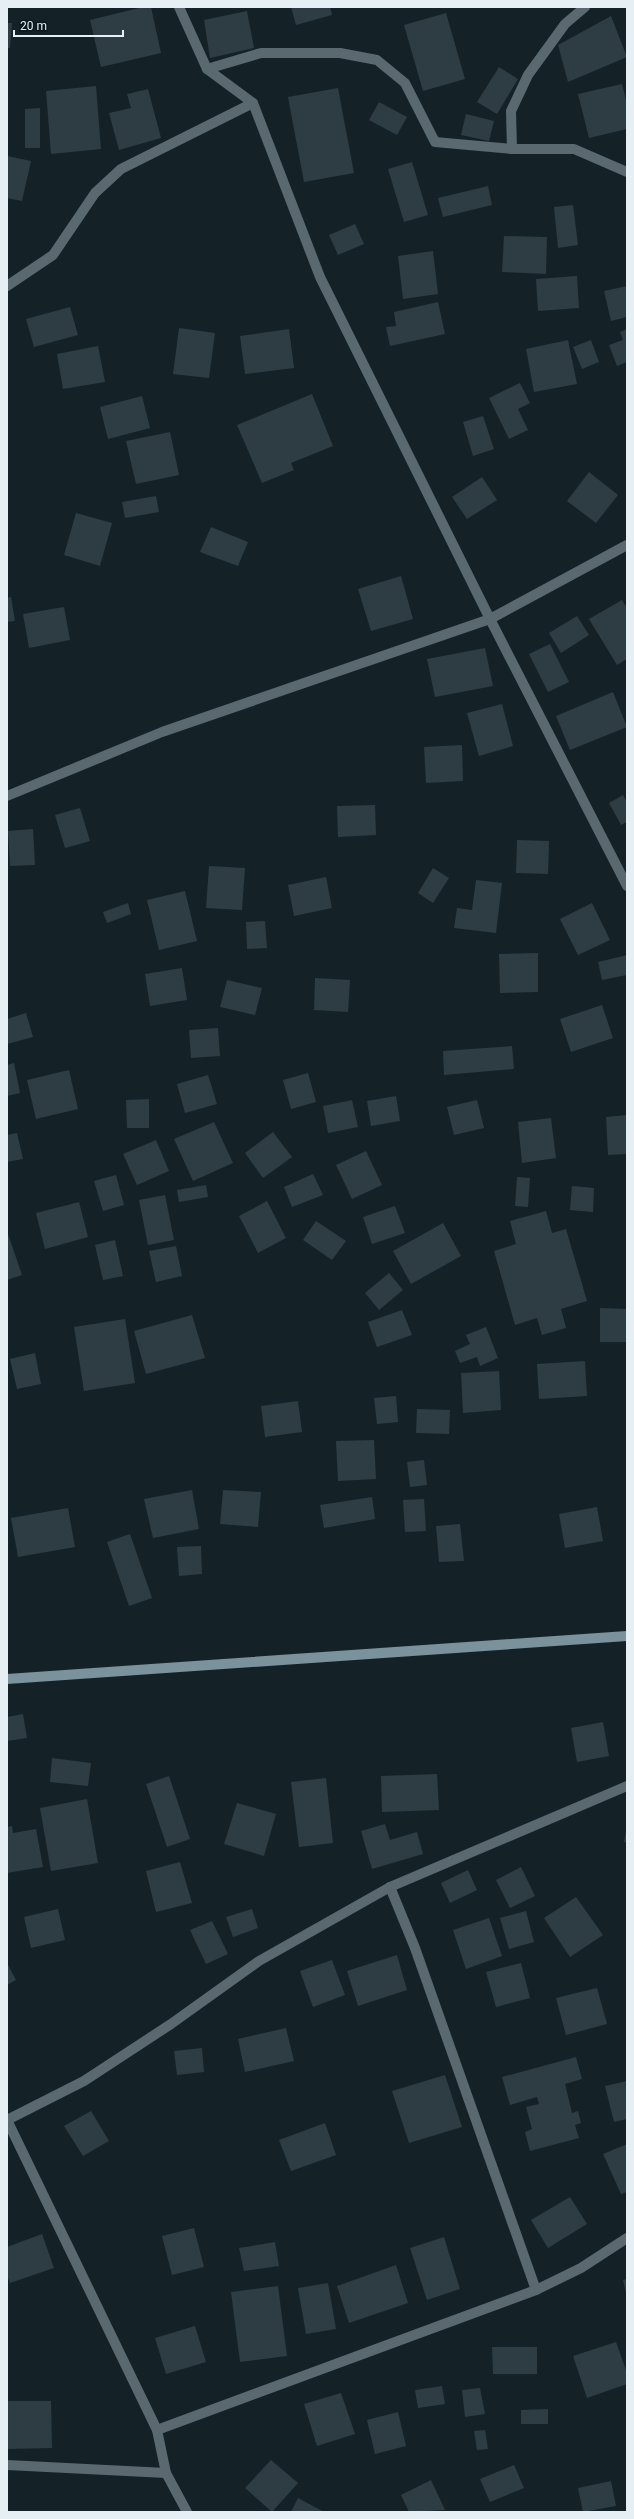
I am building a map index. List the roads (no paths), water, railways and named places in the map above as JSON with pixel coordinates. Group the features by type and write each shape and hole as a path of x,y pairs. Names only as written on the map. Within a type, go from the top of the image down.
{"street":[{"path":"179,7 207,69 253,103 320,277 490,619 627,886"},
{"path":"512,149 511,111 528,75 565,24 585,7"},
{"path":"207,69 261,53 340,53 378,60 405,83 435,142 512,149 574,150 627,172"},
{"path":"7,286 53,255 95,194 121,169 253,103"},
{"path":"7,796 162,732 490,619 627,545"},
{"path":"7,1679 627,1636"},
{"path":"187,2512 166,2473 157,2430 7,2120 84,2081 171,2024 258,1961 390,1887 627,1786"},
{"path":"390,1887 415,1948 536,2290"},
{"path":"157,2430 536,2290 581,2268 627,2238"},
{"path":"7,2466 166,2473"}]}
